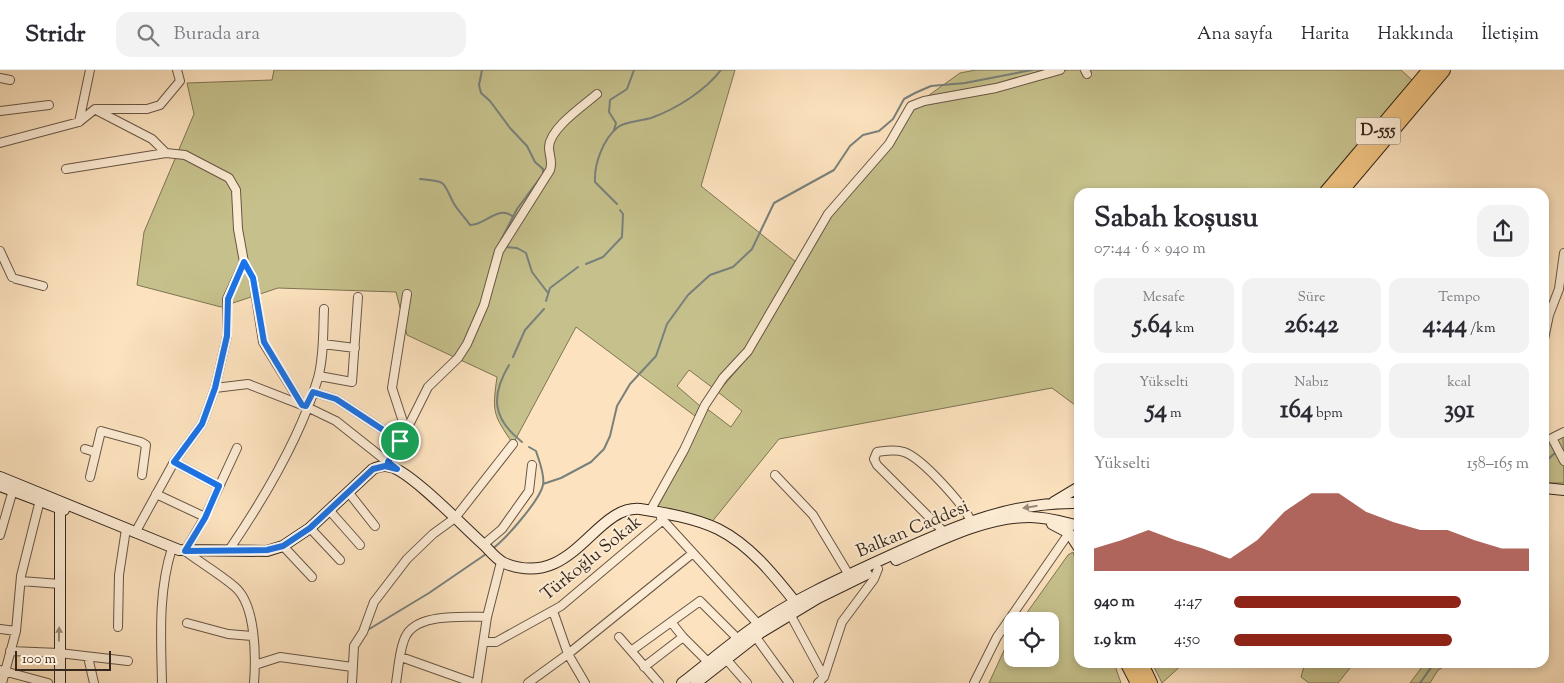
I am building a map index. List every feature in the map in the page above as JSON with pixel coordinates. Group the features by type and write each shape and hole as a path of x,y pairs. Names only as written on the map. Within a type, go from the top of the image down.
{"highway":[{"name":"D-555","path":"1329,188 1430,70"},
{"name":"D-555","path":"1343,188 1443,70"},
{"path":"1133,668 1138,683"},
{"path":"1136,668 1150,683"}],"street":[{"path":"79,122 90,70"},
{"path":"0,143 79,122 95,109 147,108 160,104 180,81 176,70"},
{"path":"657,515 704,404 723,378 748,351 828,214 889,144 911,106 924,101 968,95 1060,70"},
{"path":"0,78 10,80"},
{"path":"0,477 172,548 185,551 267,550 283,546 310,528 330,511 373,469 386,464 406,431 428,387 458,358 467,344 484,304 499,251 550,170 552,162 549,147 553,134 597,94"},
{"path":"0,111 49,105"},
{"path":"95,109 152,139 166,153"},
{"path":"66,169 166,153 185,155 229,178 236,190 238,230 244,262 253,278 264,342 304,406"},
{"path":"0,251 2,261 14,278 43,286"},
{"path":"1549,315 1558,288 1564,253"},
{"path":"118,627 119,575 130,531 156,494 174,462 202,424 215,388 227,336 228,299 244,262"},
{"path":"406,431 392,388 407,294"},
{"path":"319,376 352,382 358,298"},
{"path":"229,550 246,525 294,438 304,406 313,392 319,376 323,344 324,309"},
{"path":"323,344 354,348"},
{"path":"215,388 248,384 336,421 386,464 397,469 455,518 497,558 526,566 553,564 571,553 621,512 633,508 712,527 740,543 760,562 797,605"},
{"path":"313,392 336,399 400,441"},
{"path":"90,477 101,431 141,442 147,449 142,475"},
{"path":"1564,432 1552,438 1564,461"},
{"path":"352,683 354,646 374,602 407,559 433,534 455,518 513,444"},
{"path":"185,551 205,518 237,448"},
{"path":"85,449 95,452"},
{"path":"942,531 877,465 874,459 877,452 895,450 905,452 914,458 959,501 971,521"},
{"path":"174,462 219,486"},
{"path":"484,546 502,529 529,491 532,465"},
{"path":"776,475 813,515 849,575"},
{"path":"0,486 60,509 116,525"},
{"path":"1549,488 1564,490"},
{"path":"0,535 13,490"},
{"path":"1051,504 1074,490"},
{"path":"349,493 375,526"},
{"path":"156,494 205,518"},
{"path":"2,683 3,670 16,631 21,581 40,500"},
{"name":"Balkan Caddesi","path":"700,682 755,636 790,614 797,605 849,575 942,531 971,521 1011,510 1051,504 1074,503"},
{"path":"60,509 60,683"},
{"path":"330,511 360,545"},
{"path":"657,515 758,624"},
{"name":"Türkoğlu Sokak","path":"485,642 496,642 561,606 657,515"},
{"name":"Balkan Caddesi","path":"682,683 758,624 944,539 983,526 1016,518 1043,518 1074,525"},
{"path":"1043,518 1070,533 1074,540"},
{"path":"310,528 340,560"},
{"path":"974,683 997,637 1070,533"},
{"path":"283,546 312,577"},
{"path":"162,683 160,619 164,582 172,548"},
{"path":"185,551 236,588 245,599 252,636 255,664 254,683"},
{"path":"528,683 568,654 693,552"},
{"path":"401,657 475,683 485,642 487,617 497,558"},
{"path":"821,680 842,622 874,579 878,569"},
{"path":"21,581 60,584"},
{"path":"631,651 700,601 738,639"},
{"path":"552,611 568,654 584,683"},
{"path":"790,614 821,680"},
{"path":"396,683 407,634 418,625 431,620 459,616 487,617"},
{"path":"671,622 682,637 708,662"},
{"path":"187,623 228,634 252,636"},
{"path":"0,628 16,631"},
{"path":"755,636 789,683"},
{"path":"619,637 659,683"},
{"path":"644,666 682,637"},
{"path":"10,651 59,653 88,658 128,661"},
{"path":"255,664 280,657 352,666"},
{"path":"88,658 94,683"},
{"path":"726,659 747,683"},
{"path":"1129,683 1131,668"},
{"path":"3,670 45,683"}],"shaded area":[{"path":"274,70 735,70 701,186 796,262 746,349 713,388 689,370 677,386 700,406 695,416 576,327 513,444 501,426 496,413 497,377 407,335 396,292 278,288 221,307 137,285 144,232 194,114 187,83 272,80"},
{"path":"976,70 1043,70 995,85 925,98 960,73"},
{"path":"1068,70 1083,70 1086,75 1092,70 1401,70 1412,80 1320,188 1074,188 1074,404 1052,388 779,439 711,523 657,508 688,451 706,408 731,427 742,411 718,392 751,354 802,267 830,214 848,197 892,146 912,109 923,103"},
{"path":"1563,432 1564,483 1549,483 1549,445"},
{"path":"1073,552 1074,668 1116,668 1121,683 989,683 1004,650 1004,667 1059,667 1059,612 1027,612 1068,555"},
{"path":"1154,668 1178,668 1162,683"},
{"path":"1303,668 1350,668 1338,683 1309,683 1301,677"},
{"path":"1421,668 1442,668 1438,670 1430,683 1410,683"}],"waterway":[{"path":"482,70 479,85 481,93 490,101 510,128 527,146 535,162 543,169 543,174 517,209 501,240"},
{"path":"614,130 616,123 609,112 610,100 627,89 634,70"},
{"path":"617,204 595,182 600,152 608,138 621,125 651,118 680,104 707,85 721,70"},
{"path":"543,484 561,478 591,462 604,449 610,436 617,406 630,384 656,356 667,324 688,295 710,275 733,267 752,249 774,203 834,170 850,146 863,135 879,131 893,119 904,99 915,93 931,86 965,83 1032,70"},
{"path":"420,179 443,183 455,205 470,225 496,214 507,213 512,216"},
{"path":"586,264 603,257 622,237 623,214 620,210"},
{"path":"505,247 517,248 526,253 532,272 548,293"},
{"path":"546,301 550,288 578,267"},
{"path":"513,357 525,330 544,309"},
{"path":"509,365 499,387 497,407 505,425 522,442"},
{"path":"492,549 521,519 536,500 543,485 542,472 536,451 529,447"},
{"path":"1549,458 1557,451"},
{"path":"366,631 429,593 486,554"},
{"path":"1420,683 1431,668"}],"route":[{"path":"244,262 253,278 264,342 302,405 306,406 313,392 336,399 400,441 388,462 397,469 391,466 379,466 373,469 310,528 289,543 267,550 185,551 205,518 219,486 174,462 202,424 215,388 227,336 228,299 244,262"}]}
